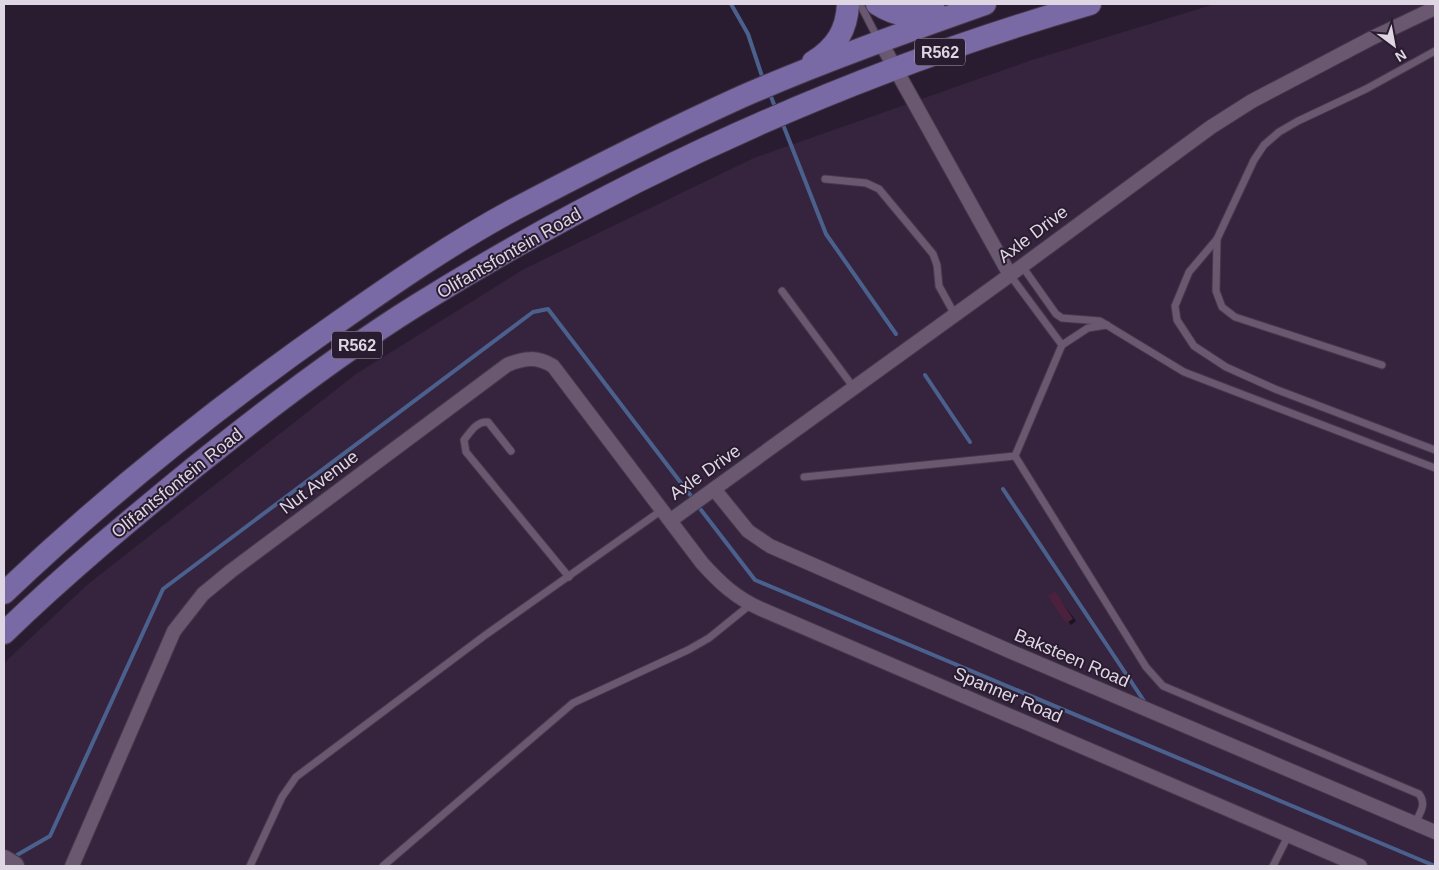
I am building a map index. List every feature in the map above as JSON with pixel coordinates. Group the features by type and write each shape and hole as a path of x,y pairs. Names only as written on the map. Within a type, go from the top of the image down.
{"main road":[{"path":"783,80 819,58 832,47 843,31 848,4"},
{"path":"877,4 897,14 914,16 984,4"},
{"name":"Olifantsfontein Road","path":"4,593 80,524 228,403 294,353 404,277 510,212 618,156 742,97 880,41 984,4"},
{"name":"Olifantsfontein Road","path":"4,633 58,582 152,502 259,416 364,340 417,305 523,242 654,173 794,110 964,43 1090,4"}],"street":[{"name":"Axle Drive","path":"667,515 684,509 709,493 1010,275 1210,127 1252,101 1370,38 1435,8"},
{"path":"880,41 1010,275"},
{"name":"Nut Avenue","path":"72,866 174,631 194,604 231,571 507,365 530,358 542,360 553,366 667,515"},
{"name":"Baksteen Road","path":"709,493 748,531 770,546 1014,653 1435,832"},
{"name":"Spanner Road","path":"667,515 721,584 751,604 1360,866"}],"lane":[{"path":"860,4 880,41"},
{"path":"1435,51 1366,90 1298,121 1278,132 1264,144 1254,160 1217,239 1189,272 1175,306 1177,320 1194,346 1242,376 1435,450"},
{"path":"826,179 866,182 879,189 933,254 937,264 939,286 955,315"},
{"path":"1217,239 1216,291 1222,307 1235,317 1382,365"},
{"path":"1022,266 1056,314 1062,318 1091,319 1107,325 1184,372 1435,468"},
{"path":"1010,275 1062,345"},
{"path":"782,292 854,388"},
{"path":"1015,456 1062,345 1088,328 1107,325"},
{"path":"512,452 488,422 483,421 475,426 464,440 463,447 466,452 569,577"},
{"path":"804,477 1015,456"},
{"path":"1015,456 1146,666 1162,686 1419,794 1423,799 1423,806 1415,823"},
{"path":"250,866 282,797 296,777 569,577 667,515"},
{"path":"383,866 573,703 688,650 709,638 751,604"},
{"path":"1273,866 1288,836"}],"shaded area":[{"path":"1215,4 1435,4 1435,866 4,866 4,663 87,585 356,374 524,269 754,158 1032,60"}],"building":[{"path":"1055,591 1073,619 1066,623 1048,596"}],"waterway":[{"path":"731,4 748,34 763,79"},
{"path":"769,92 776,109"},
{"path":"782,122 826,234 896,334"},
{"path":"17,855 50,836 163,589 533,312 548,309 694,500"},
{"path":"925,375 970,442"},
{"path":"1003,489 1146,704"},
{"path":"698,506 755,580 1435,866"}]}
